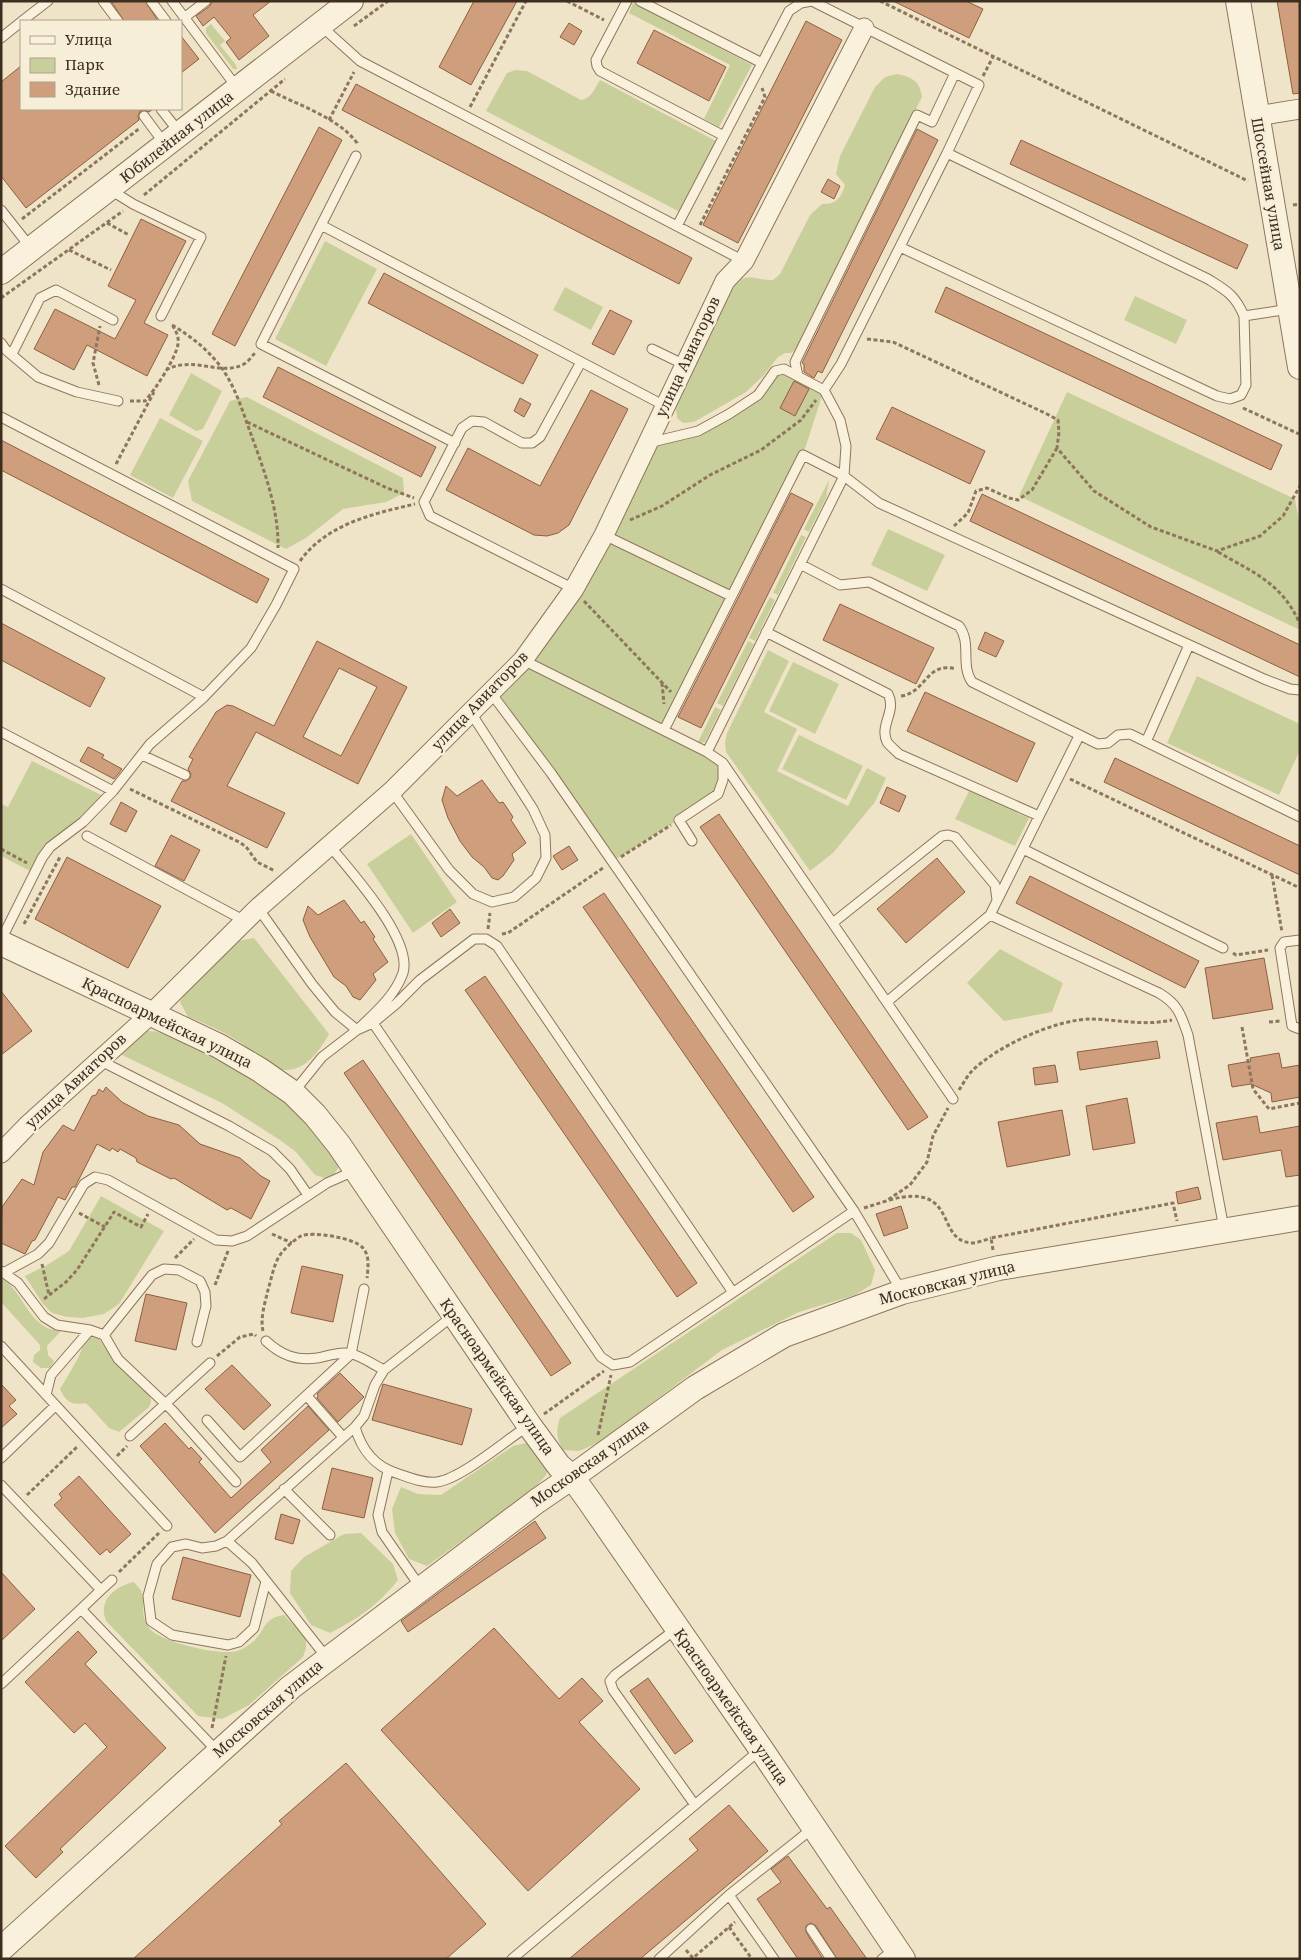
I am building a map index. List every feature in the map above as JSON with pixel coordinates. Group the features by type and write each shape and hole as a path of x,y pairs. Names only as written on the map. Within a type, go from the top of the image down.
{"street":[{"name":"Юбилейная улица","path":"1,272 239,89 328,32 351,1"},
{"name":"Шоссейная улица","path":"1238,1 1300,367"},
{"name":"улица Авиаторов","path":"1,1153 28,1125 151,1014 251,914 392,791 522,660 574,589 606,532 725,281 744,261 864,28"},
{"path":"1257,116 1300,109"},
{"name":"Красноармейская улица","path":"1,942 219,1046 260,1070 293,1093 315,1115 357,1170 455,1315 533,1422 559,1466 572,1477 590,1502 762,1749 893,1955"},
{"name":"Московская улица","path":"1,1949 213,1747 327,1658 537,1501 695,1388 784,1335 902,1292 999,1268 1300,1218"}],"lane":[{"path":"24,20 48,1"},
{"path":"103,1 117,20"},
{"path":"151,1 165,20"},
{"path":"172,1 239,89"},
{"path":"184,18 206,1"},
{"path":"627,1 596,60 600,71 724,136"},
{"path":"640,1 762,63"},
{"path":"677,226 789,11 801,3 812,1 980,85 841,364 824,390"},
{"path":"1,38 20,24"},
{"path":"328,32 360,60 744,261"},
{"path":"798,376 795,362 917,115 932,122 955,73"},
{"path":"161,110 173,140"},
{"path":"146,119 173,140"},
{"path":"900,247 1217,396 1230,399 1241,395 1246,385 1244,316 1237,300 1223,288 947,153"},
{"path":"356,156 261,344 455,443"},
{"path":"109,189 133,204 201,237 161,316"},
{"path":"1,210 32,248"},
{"path":"321,225 665,406"},
{"path":"12,354 40,298 56,290 113,320"},
{"path":"1244,316 1290,309"},
{"path":"1,343 6,350 38,378 76,392 118,401"},
{"path":"652,349 685,365"},
{"path":"574,589 430,516 424,502 462,428 472,421 484,422 522,443 532,443 540,438 581,362"},
{"path":"648,443 698,431 758,395 775,372 779,369 784,369 824,390 840,420 846,446 844,476 707,752"},
{"path":"1,417 294,569 251,648 204,697 150,744 116,787 83,822 50,847 42,858 1,942"},
{"path":"651,735 660,728 679,700 803,455 844,476 879,503 1264,679 1290,689 1300,690"},
{"path":"606,532 731,596"},
{"path":"800,564 840,585 868,582 959,626 965,633 967,674 972,682 1098,744 1108,743 1118,734 1130,734 1300,817"},
{"path":"1,589 204,697"},
{"path":"766,632 888,694 892,706 886,723 885,733 888,743 899,754 1039,816"},
{"path":"1146,742 1189,645"},
{"path":"522,660 707,752 723,763 834,922 953,1099"},
{"path":"491,693 551,773 854,1211 902,1292"},
{"path":"392,791 449,870 473,894 492,902 514,897 536,878 546,858 545,835 533,809 471,713"},
{"path":"1,732 116,787"},
{"path":"888,1001 990,915 1079,736"},
{"path":"142,755 185,775"},
{"path":"692,841 679,820 718,794 724,780 723,763"},
{"path":"834,922 942,836 948,835 955,837 995,885 997,901"},
{"path":"87,836 251,914 335,1012 357,1030"},
{"path":"293,1093 322,1057 357,1030 382,1007 395,989 403,972 404,955 398,937 330,846"},
{"path":"1023,848 1223,948"},
{"path":"990,915 1159,993 1169,999 1176,1007 1188,1035 1224,1231"},
{"path":"357,1030 373,1023 396,1004 420,980 474,939 486,939 496,946 732,1291"},
{"path":"1300,940 1282,945 1292,1026 1300,1029"},
{"path":"373,1023 601,1356 613,1365 630,1362 732,1291 854,1211"},
{"path":"99,1060 229,1126 272,1151 290,1169 308,1194"},
{"path":"236,1482 165,1403 118,1358 104,1335 90,1330 57,1325 44,1317 18,1283 3,1272 38,1254 49,1243 84,1184 95,1178 108,1180 216,1240 232,1241 247,1236 261,1228 308,1194 357,1170"},
{"path":"104,1335 152,1275 164,1269 179,1270 200,1281 205,1292 206,1306 197,1342"},
{"path":"207,1420 240,1457 351,1354 364,1289"},
{"path":"266,1581 254,1628 239,1642 228,1645 172,1634 151,1621 148,1596 156,1564 172,1548 186,1544 202,1548 216,1546 227,1541 355,1427 364,1416 375,1384 384,1370 455,1315"},
{"path":"46,1395 51,1375 90,1330"},
{"path":"266,1341 278,1352 294,1357 315,1358 333,1354 351,1354 384,1370"},
{"path":"1,1346 167,1526"},
{"path":"130,1436 210,1363"},
{"path":"307,1396 343,1437"},
{"path":"1,1458 56,1406"},
{"path":"355,1427 359,1442 371,1458 388,1470 416,1480 437,1482 457,1474 474,1464 533,1422"},
{"path":"388,1470 378,1515 382,1532 422,1588"},
{"path":"1,1485 101,1590"},
{"path":"284,1489 330,1535"},
{"path":"227,1541 252,1563 327,1658"},
{"path":"1,1684 112,1580"},
{"path":"81,1609 213,1747"},
{"path":"677,1629 615,1675 610,1681 612,1690 695,1805"},
{"path":"512,1959 762,1749"},
{"path":"658,1959 729,1895 814,1828"},
{"path":"729,1895 774,1959"},
{"path":"811,1929 831,1959"}],"path":[{"path":"328,32 388,1"},
{"path":"466,116 526,1"},
{"path":"567,1 614,25"},
{"path":"880,1 1251,182"},
{"path":"980,85 993,57"},
{"path":"329,120 360,60"},
{"path":"1,298 133,204 292,73"},
{"path":"695,235 765,96 756,73"},
{"path":"271,91 349,132 357,143 356,156"},
{"path":"13,226 146,119"},
{"path":"1294,205 1300,204"},
{"path":"107,223 129,235"},
{"path":"69,250 111,270"},
{"path":"102,315 93,363 98,383 118,401 145,401 157,388"},
{"path":"161,316 200,343 231,383 260,458 273,504 278,561"},
{"path":"111,473 178,345 178,334 172,325"},
{"path":"852,342 870,338 893,342 1058,420 1059,432 1056,448 1032,490 1018,500 987,488 976,491 968,513 946,534"},
{"path":"165,371 176,365 198,364 222,369 245,364 261,344"},
{"path":"606,532 662,506 710,475 761,450 801,420 824,390"},
{"path":"1217,396 1299,434"},
{"path":"246,421 387,488 424,502"},
{"path":"1056,448 1094,490 1151,527 1217,551 1264,579 1280,591 1294,610 1300,624"},
{"path":"1217,551 1260,536 1283,516 1300,486"},
{"path":"294,569 310,548 342,525 424,502"},
{"path":"574,589 679,700"},
{"path":"888,694 908,695 936,669 946,666 967,674"},
{"path":"1060,774 1300,888"},
{"path":"116,787 241,844 247,848 257,862 291,879"},
{"path":"492,902 486,939 508,933 612,862 679,820"},
{"path":"1223,948 1236,955 1282,945 1272,874"},
{"path":"886,1201 910,1185 927,1162 933,1136 971,1071 1004,1047 1049,1027 1090,1019 1130,1023 1165,1022 1182,1018"},
{"path":"1242,1027 1252,1090 1269,1109 1300,1103"},
{"path":"854,1211 903,1197 918,1196 931,1200 941,1209 952,1233 961,1240 972,1243 990,1238"},
{"path":"35,1305 66,1282 77,1270 114,1212 141,1227 153,1204"},
{"path":"70,1208 105,1227"},
{"path":"261,1228 292,1243"},
{"path":"164,1269 201,1232"},
{"path":"266,1341 262,1325 274,1267 282,1252 302,1236 315,1234 350,1240 363,1248 368,1259 364,1289"},
{"path":"206,1306 232,1241"},
{"path":"38,1254 45,1273 49,1295"},
{"path":"210,1363 240,1337 254,1334 266,1341"},
{"path":"533,1422 613,1365"},
{"path":"597,1438 613,1365"},
{"path":"109,1463 126,1447 130,1436"},
{"path":"18,1503 86,1439"},
{"path":"112,1580 167,1526"},
{"path":"213,1747 228,1645"},
{"path":"683,1947 693,1958 729,1928 752,1959"}],"green space":[{"path":"633,3 752,65 719,127 704,119 730,65 629,13"},
{"path":"211,24 225,41 220,45 237,69 233,69 206,33 206,28"},
{"path":"515,70 527,71 581,100 590,95 600,80 716,141 680,212 486,111 507,73"},
{"path":"897,74 917,83 922,97 797,349 778,357 763,376 746,392 694,422 683,423 677,418 676,410 680,395 729,294 744,278 773,280 780,274 810,215 822,204 834,202 840,197 845,185 836,174 840,156 875,87 885,77"},
{"path":"325,241 377,269 326,366 275,339"},
{"path":"565,287 603,307 591,330 553,310"},
{"path":"1135,296 1187,320 1176,344 1124,320"},
{"path":"779,369 824,390 803,455 664,730 723,763 718,794 612,862 491,693 523,660 648,443 698,431 758,395"},
{"path":"191,373 222,391 203,429 196,431 169,415"},
{"path":"1067,392 1295,499 1300,527 1300,630 1019,496"},
{"path":"247,397 403,478 404,493 386,502 343,509 306,538 286,549 192,501 188,481 230,401"},
{"path":"160,418 203,441 173,498 130,475"},
{"path":"829,480 826,498 809,532 804,529"},
{"path":"888,529 945,555 927,591 871,565"},
{"path":"801,535 806,537 778,595 773,593"},
{"path":"770,597 775,600 755,641 749,638"},
{"path":"748,641 754,644 723,706 717,703"},
{"path":"768,650 789,661 764,712 797,729 777,771 848,806 867,768 886,778 875,802 833,853 810,871 726,752 727,733"},
{"path":"793,662 839,684 815,734 769,711"},
{"path":"1197,676 1300,724 1300,750 1279,795 1167,743"},
{"path":"715,707 721,710 705,742 697,744"},
{"path":"799,735 863,766 846,800 782,769"},
{"path":"32,761 103,796 32,872 1,856 1,804 8,807"},
{"path":"969,791 1029,818 1015,846 955,819"},
{"path":"411,834 457,902 413,933 367,864"},
{"path":"254,938 329,1034 312,1058 297,1068 288,1070 278,1069 268,1065 235,1039 188,1017 180,1002 187,989 237,941"},
{"path":"1000,949 1063,983 1052,1012 1004,1021 967,983"},
{"path":"145,1031 160,1032 192,1044 238,1067 271,1089 311,1124 322,1138 339,1166 334,1175 324,1178 315,1175 296,1152 222,1103 122,1055 121,1050"},
{"path":"101,1196 164,1231 119,1304 104,1314 83,1318 67,1317 52,1313 43,1304 25,1276 69,1251"},
{"path":"837,1233 851,1233 861,1240 875,1270 871,1285 855,1295 799,1312 722,1350 600,1442 579,1451 563,1450 557,1434 560,1418"},
{"path":"1,1278 14,1289 33,1317 49,1329 61,1331 47,1346 48,1355 54,1361 50,1368 41,1368 33,1362 34,1355 40,1350 40,1345 1,1302"},
{"path":"89,1336 99,1339 115,1362 151,1398 148,1408 119,1432 109,1428 85,1403 76,1404 70,1402 64,1397 60,1389"},
{"path":"526,1443 530,1445 548,1469 546,1475 533,1490 427,1566 409,1559 395,1533 392,1509 401,1487 418,1494 441,1495 513,1446"},
{"path":"361,1533 393,1564 398,1580 367,1611 330,1633 311,1625 290,1593 291,1571 304,1557 344,1534"},
{"path":"134,1582 143,1595 144,1615 147,1625 159,1636 206,1650 219,1652 237,1651 254,1641 268,1621 277,1616 284,1615 306,1638 306,1648 303,1657 249,1705 222,1719 198,1716 106,1621 104,1610 108,1598 115,1590"}],"building":[{"path":"111,1 145,1 157,20 123,20"},
{"path":"212,1 271,1 253,15 269,36 239,60 226,42 231,38 214,17 203,26 196,16 210,6"},
{"path":"474,1 517,1 471,85 439,67"},
{"path":"893,1 966,1 983,9 969,38"},
{"path":"1277,1 1300,1 1300,93 1293,94"},
{"path":"806,21 842,40 738,243 703,225"},
{"path":"569,23 582,31 574,45 560,37"},
{"path":"654,30 726,67 709,101 637,63"},
{"path":"182,37 199,59 182,72"},
{"path":"20,67 20,110 144,110 140,111 139,120 26,208 1,176 1,82"},
{"path":"356,84 692,258 679,284 342,110"},
{"path":"319,127 342,140 235,346 212,334"},
{"path":"917,129 938,140 822,373 818,371 814,378 804,372 804,364 802,363"},
{"path":"1021,140 1248,245 1237,269 1010,164"},
{"path":"828,179 840,186 834,199 821,192"},
{"path":"141,219 186,241 144,323 168,335 147,376 87,345 74,370 34,349 55,309 115,339 136,300 108,286"},
{"path":"384,273 538,355 523,384 368,303"},
{"path":"946,287 1282,445 1271,470 935,312"},
{"path":"610,310 632,321 614,355 592,344"},
{"path":"278,367 436,447 421,477 263,397"},
{"path":"794,381 809,389 795,416 780,408"},
{"path":"591,390 628,409 569,525 558,533 547,536 534,535 446,490 468,448 540,486"},
{"path":"520,398 531,404 524,417 514,411"},
{"path":"892,407 985,451 970,484 876,439"},
{"path":"1,440 269,579 257,603 1,470"},
{"path":"791,493 813,504 701,728 678,717"},
{"path":"982,494 1300,645 1300,677 970,521"},
{"path":"840,604 934,648 916,684 823,640"},
{"path":"1,623 105,678 90,707 1,660"},
{"path":"985,632 1004,641 996,657 978,649"},
{"path":"317,641 407,687 358,784 256,732 227,786 285,813 267,848 171,801 182,781 190,778 191,774 188,769 193,759 189,757 216,712 227,705 233,706 274,726","holes":["339,668 377,687 341,756 303,737"]},
{"path":"925,692 1035,743 1017,782 907,731"},
{"path":"88,747 104,755 102,758 122,769 114,779 80,761"},
{"path":"1115,758 1300,846 1300,875 1104,782"},
{"path":"482,780 499,803 503,802 513,817 511,820 526,843 512,854 514,860 498,880 492,878 460,841 448,818 442,800 446,786 457,796"},
{"path":"887,787 906,796 899,812 880,803"},
{"path":"121,802 137,811 126,832 110,824"},
{"path":"719,814 928,1117 908,1130 700,827"},
{"path":"171,835 200,850 184,881 155,866"},
{"path":"569,846 578,860 562,870 553,856"},
{"path":"67,857 161,906 128,968 35,919"},
{"path":"937,858 965,892 906,943 877,909"},
{"path":"1030,876 1199,961 1185,988 1016,903"},
{"path":"604,893 814,1197 793,1212 583,907"},
{"path":"344,900 361,923 364,921 388,962 373,974 376,980 360,1000 353,997 346,986 334,977 310,937 303,920 308,906 318,915"},
{"path":"450,909 460,923 441,937 432,923"},
{"path":"1264,958 1273,1009 1213,1019 1205,968"},
{"path":"485,976 697,1283 677,1297 465,990"},
{"path":"1,991 32,1031 1,1055"},
{"path":"1157,1041 1160,1058 1080,1070 1077,1052"},
{"path":"1279,1053 1282,1068 1300,1065 1300,1097 1272,1102 1271,1093 1251,1084 1232,1087 1228,1065 1251,1061 1250,1058"},
{"path":"363,1060 571,1363 551,1376 344,1073"},
{"path":"1055,1065 1058,1082 1035,1085 1033,1068"},
{"path":"106,1087 122,1102 148,1116 179,1125 200,1144 240,1158 261,1176 270,1181 251,1219 231,1208 227,1210 174,1178 171,1179 137,1162 136,1158 120,1149 118,1152 112,1148 110,1151 97,1144 75,1187 72,1187 65,1200 58,1197 35,1240 32,1241 25,1254 1,1243 2,1207 22,1179 34,1185 43,1152 63,1125 74,1131 92,1096 96,1095 99,1089 103,1092"},
{"path":"1127,1098 1135,1143 1093,1150 1086,1106"},
{"path":"1062,1110 1070,1155 1007,1167 998,1122"},
{"path":"1257,1116 1260,1133 1300,1126 1300,1175 1286,1177 1281,1150 1223,1160 1216,1123"},
{"path":"1198,1187 1201,1199 1178,1204 1176,1192"},
{"path":"901,1206 908,1228 884,1236 876,1214"},
{"path":"302,1266 343,1275 333,1322 291,1313"},
{"path":"146,1294 187,1303 176,1350 135,1341"},
{"path":"232,1365 271,1405 244,1430 205,1389"},
{"path":"340,1373 364,1397 338,1422 317,1398 317,1394"},
{"path":"1,1384 16,1400 9,1406 17,1414 1,1428"},
{"path":"383,1384 472,1409 462,1445 372,1420"},
{"path":"308,1406 329,1430 215,1533 140,1446 165,1423 189,1449 191,1447 202,1459 199,1462 231,1498 271,1462 261,1450"},
{"path":"332,1468 373,1478 364,1518 322,1509"},
{"path":"79,1476 131,1534 110,1553 107,1549 100,1555 54,1505 62,1498 59,1494"},
{"path":"281,1514 300,1520 293,1544 275,1539"},
{"path":"535,1521 546,1538 408,1632 401,1621"},
{"path":"183,1557 251,1575 240,1617 172,1599"},
{"path":"1,1572 35,1609 1,1641"},
{"path":"494,1628 559,1699 582,1678 603,1701 579,1722 640,1789 528,1891 381,1730"},
{"path":"78,1631 97,1652 85,1664 166,1748 60,1849 63,1852 36,1878 5,1846 107,1747 85,1723 74,1733 25,1682"},
{"path":"648,1678 693,1741 675,1754 630,1691"},
{"path":"346,1763 486,1924 446,1959 133,1959 282,1824 279,1821"},
{"path":"729,1805 768,1851 640,1959 569,1959 698,1850 689,1839"},
{"path":"788,1856 827,1909 830,1907 867,1959 837,1959 816,1926 811,1923 806,1926 806,1932 823,1959 798,1959 757,1899 781,1882 771,1869"}]}
